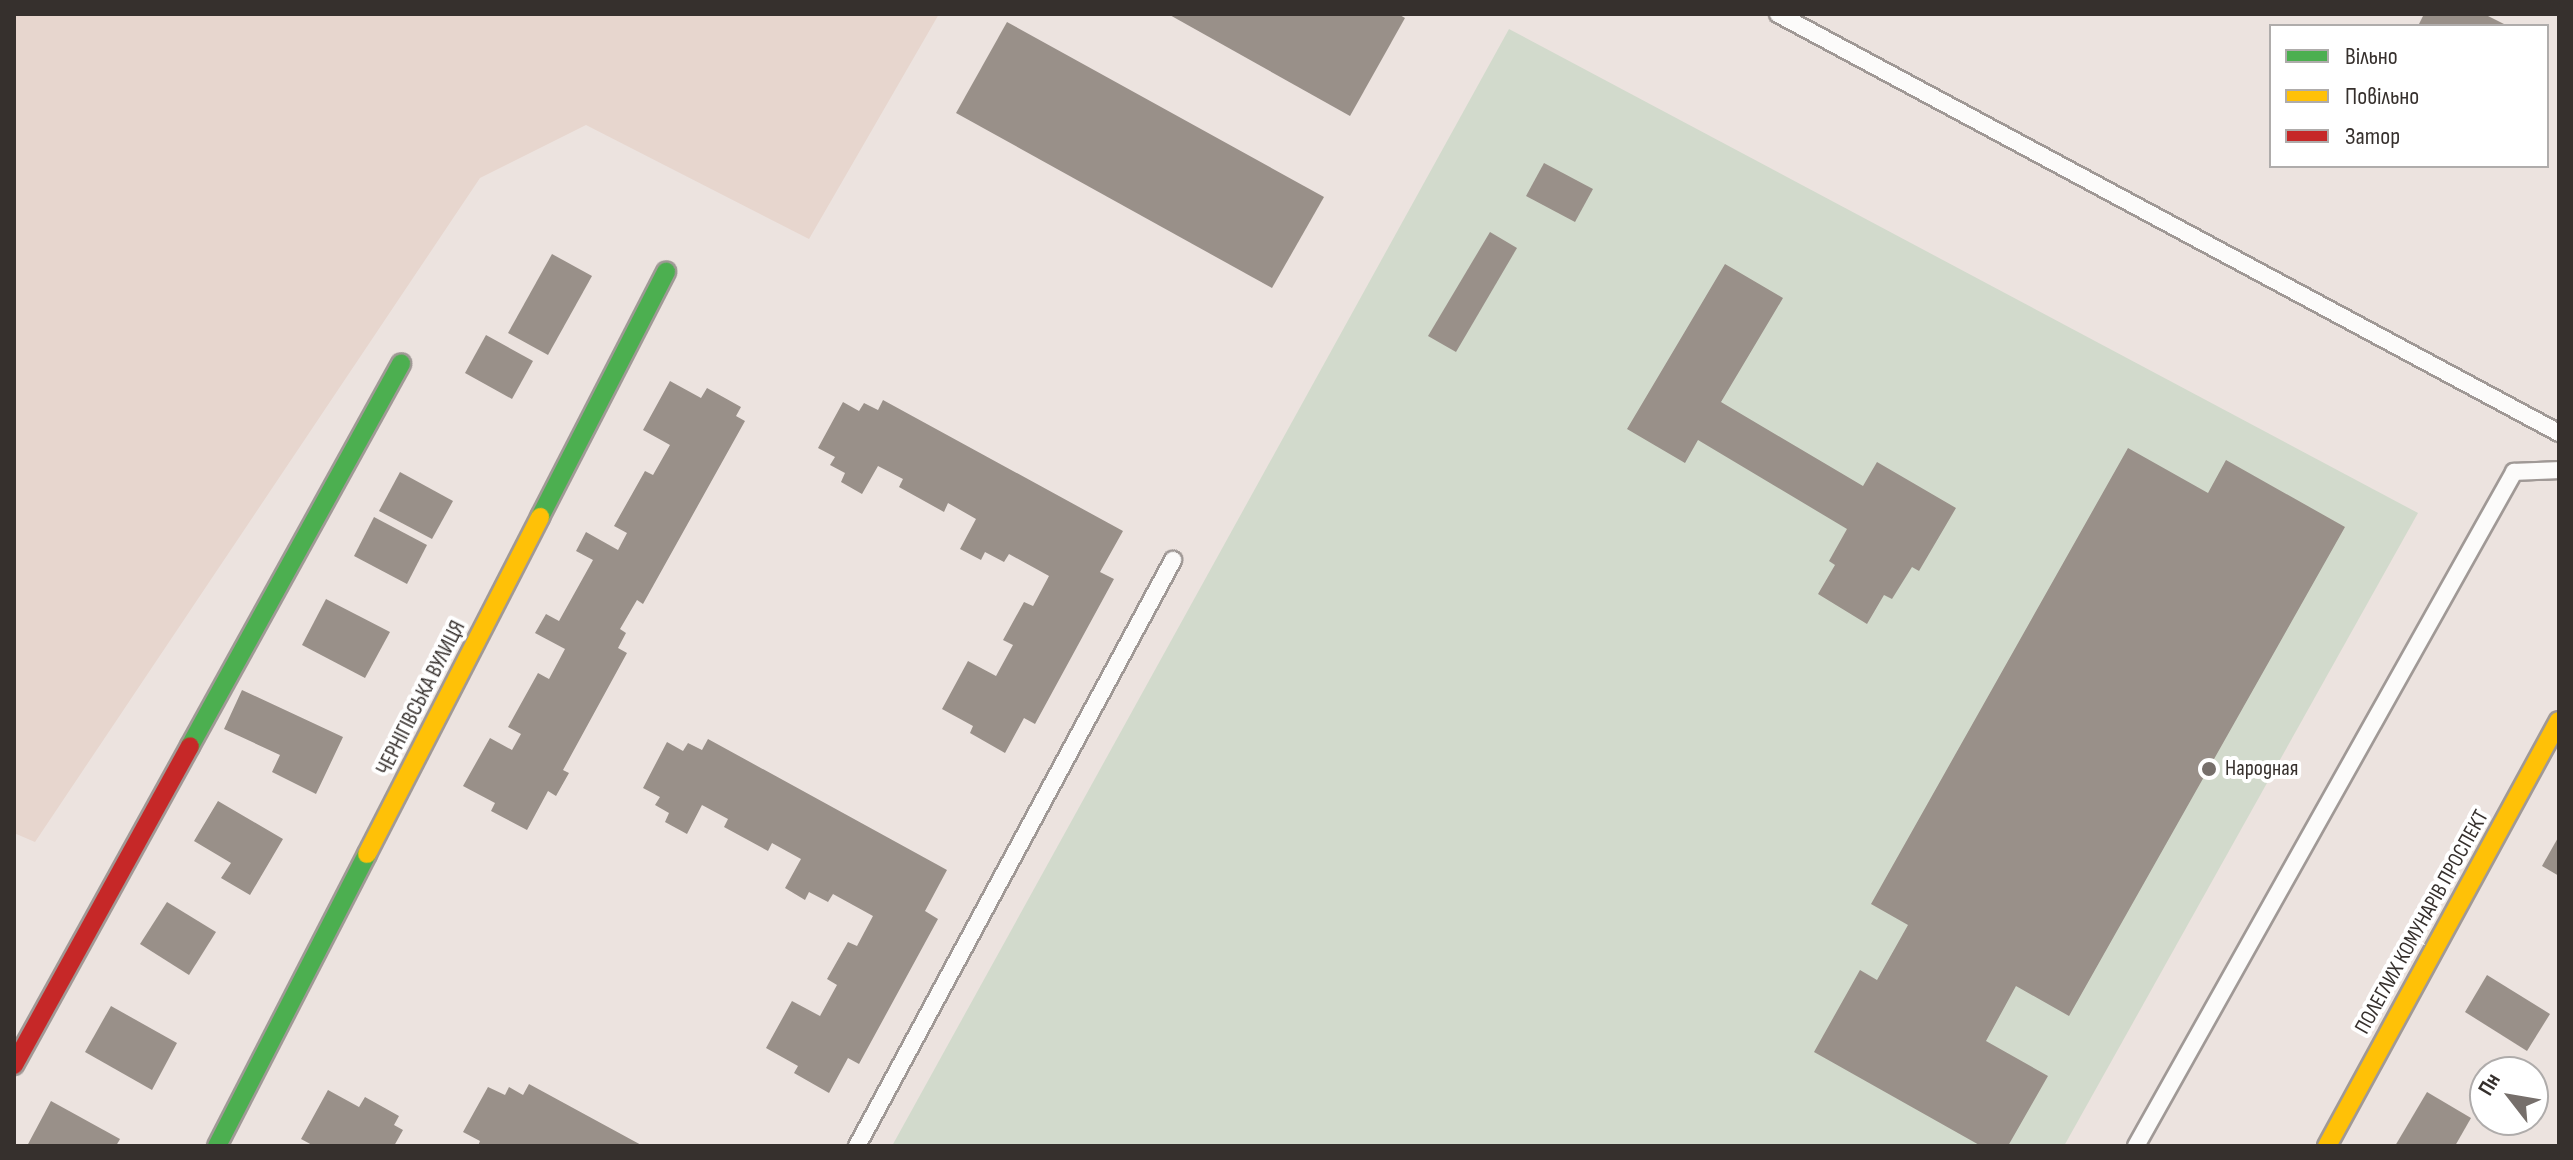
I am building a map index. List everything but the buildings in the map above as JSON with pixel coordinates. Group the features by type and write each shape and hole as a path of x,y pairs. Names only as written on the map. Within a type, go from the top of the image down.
{"street":[{"name":"ЧЕРНІГІВСЬКА ВУЛИЦЯ","path":"217,1146 666,272"},
{"path":"14,1065 401,363"},
{"name":"ПОЛЕГЛИХ КОМУНАРІВ ПРОСПЕКТ","path":"2327,1146 2559,721"}],"lane":[{"path":"1778,14 2559,433"},
{"path":"2136,1146 2514,472 2559,470"},
{"path":"857,1146 1173,560"}],"shaded area":[{"path":"14,14 939,14 809,239 586,125 480,178 35,842 14,833"},
{"path":"1509,29 2418,513 2064,1146 892,1146"}],"traffic: fast":[{"path":"540,517 666,272"},
{"path":"190,746 401,363"},
{"path":"217,1146 367,854"}],"traffic: slow":[{"path":"367,854 540,517"},
{"path":"2327,1146 2559,721"}],"traffic: jam":[{"path":"14,1065 190,746"}],"place":[{"name":"Народная","path":"2209,769"}]}
